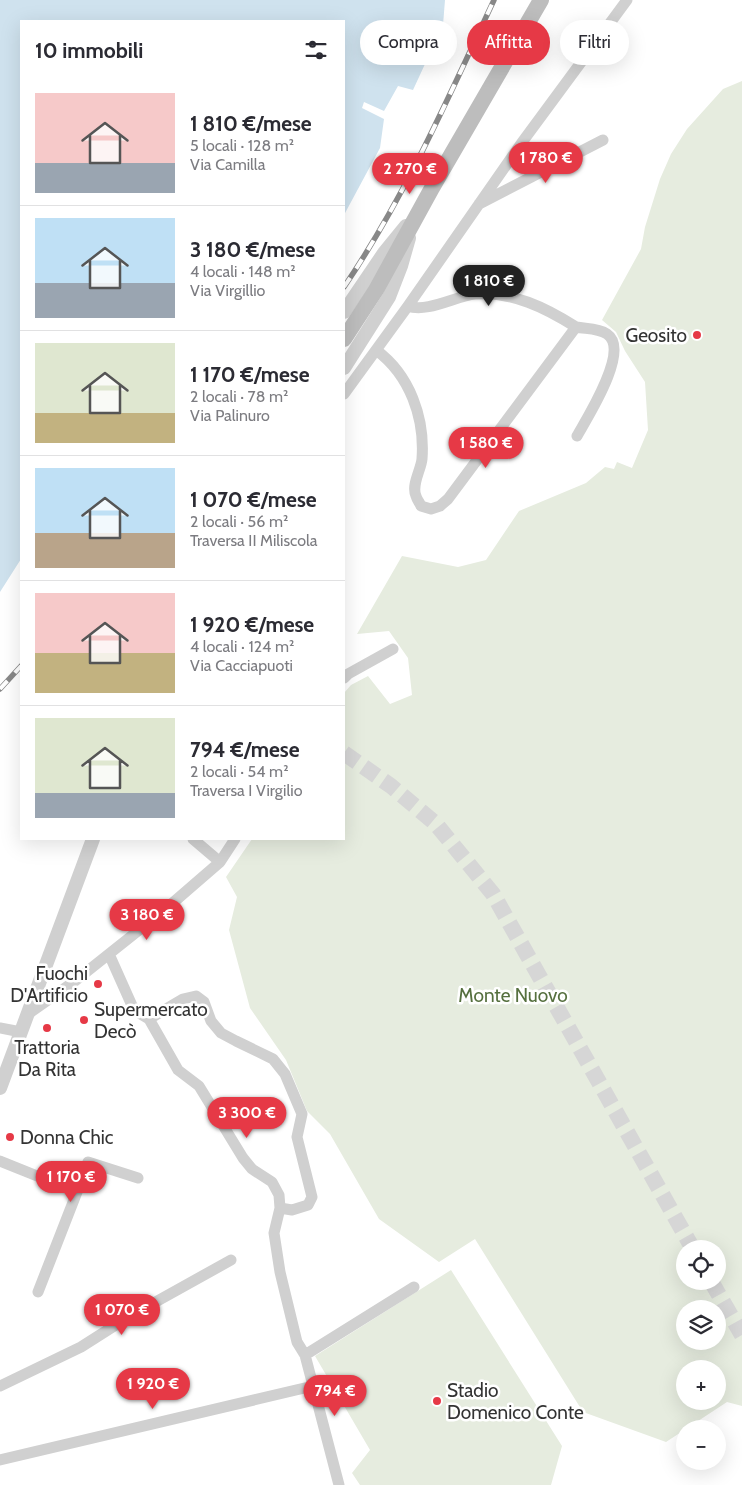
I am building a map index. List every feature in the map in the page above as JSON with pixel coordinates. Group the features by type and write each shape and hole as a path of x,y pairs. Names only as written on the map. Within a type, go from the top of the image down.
{"main road":[{"path":"345,337 376,290 541,0"}],"street":[{"path":"345,393 560,90 627,0"},
{"path":"478,205 603,140"},
{"path":"345,311 384,253 416,217"},
{"path":"345,366 389,297 416,217"},
{"path":"408,306 413,308 424,307 474,294 508,295 558,315 576,327 608,334 613,342 614,356 609,375 577,436"},
{"path":"376,350 394,366 414,399 420,418 422,444 422,460 415,495 421,506 431,510 440,506 448,499 576,327"},
{"path":"345,677 393,649"},
{"path":"0,1088 93,840"},
{"path":"194,840 220,862"},
{"path":"28,1014 75,981 168,907 220,862 234,840"},
{"path":"109,954 134,1010 149,1019 178,1070 200,1086 243,1158 252,1169 272,1182 279,1195 280,1208 274,1233 280,1272 297,1342 305,1355 339,1485"},
{"path":"149,1019 183,999 196,996 204,1002 210,1021 221,1033 272,1059 285,1074 302,1114 297,1137 312,1197 308,1205 292,1210 280,1208"},
{"path":"0,1028 21,1032"},
{"path":"0,1161 78,1192"},
{"path":"38,1292 88,1162 138,1178"},
{"path":"0,1386 81,1347 125,1319 231,1260"},
{"path":"305,1355 414,1287"},
{"path":"0,1460 313,1386"}],"green space":[{"name":"Monte Nuovo","path":"742,81 742,1406 726,1403 726,1360 676,1360 676,1410 715,1410 700,1420 676,1420 676,1435 666,1442 583,1412 475,1239 439,1262 379,1219 330,1134 307,1111 286,1060 250,1008 229,930 237,897 226,877 251,840 345,840 345,692 351,685 368,676 390,704 412,695 408,658 389,631 357,634 402,556 458,567 486,560 519,511 586,483 605,467 614,469 617,462 632,468 648,430 645,382 625,351 616,332 602,320 641,249 645,227 660,179 671,154 687,129 723,89"},
{"name":"Stadio Domenico Conte","path":"451,1270 562,1446 551,1485 360,1485 352,1473 370,1450 315,1356"}],"water":[{"path":"0,0 445,0 443,20 360,20 360,65 425,65 413,90 398,86 384,111 364,102 362,108 384,119 380,148 345,213 345,20 20,20 20,561 0,592"}],"tunnel":[{"path":"345,754 391,786 436,824 493,894 688,1240"},
{"path":"716,1290 742,1335"}],"railway":[{"path":"345,285 387,218 425,146 494,0"},
{"path":"0,689 20,667"}],"place":[{"name":"Geosito","path":"697,335"},
{"name":"Fuochi D'Artificio","path":"98,984"},
{"name":"Supermercato Decò","path":"84,1020"},
{"name":"Trattoria Da Rita","path":"47,1028"},
{"name":"Donna Chic","path":"10,1137"},
{"name":"Stadio Domenico Conte","path":"437,1401"}]}
